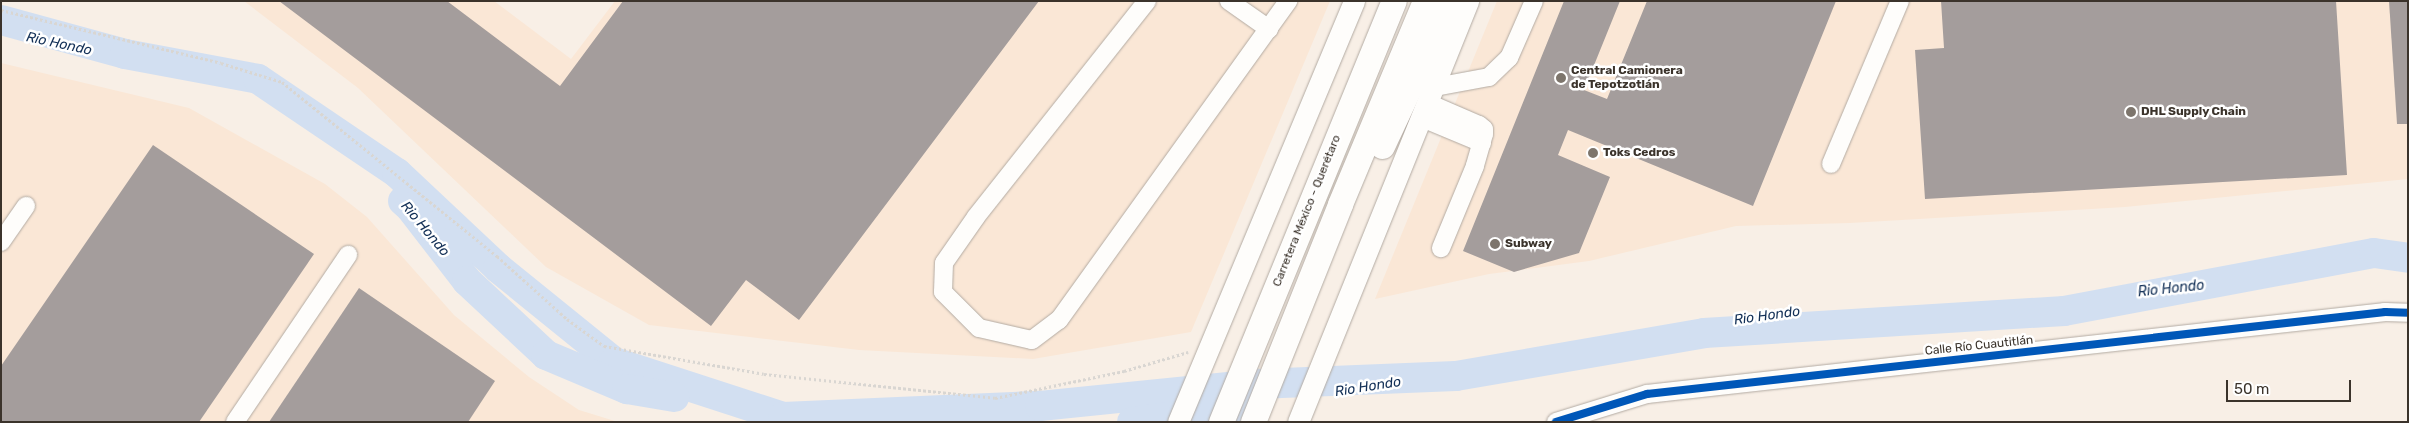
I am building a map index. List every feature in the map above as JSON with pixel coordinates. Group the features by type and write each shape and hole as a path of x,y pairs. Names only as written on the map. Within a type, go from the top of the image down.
{"highway":[{"name":"Carretera México - Querétaro","path":"1221,422 1394,1"},
{"path":"1253,422 1340,204 1425,1"},
{"path":"1340,204 1368,174 1450,1"}],"main road":[{"path":"1178,422 1354,1"},
{"path":"1298,422 1468,1"}],"street":[{"path":"1147,1 976,216 944,263 943,292 979,328 1032,340 1059,320 1288,1"},
{"path":"1229,1 1269,29"},
{"path":"1428,103 1489,77 1509,58 1534,1"},
{"path":"1831,164 1900,1"},
{"path":"1428,103 1482,143 1441,248"},
{"path":"1,242 26,206"},
{"path":"235,422 348,255"},
{"name":"Calle Río Cuautitlán","path":"1556,422 1647,394 2385,312 2408,313"}],"path":[{"path":"1,10 221,62 282,82 497,256 567,320 604,346 764,374 995,398 1124,371 1162,361 1210,344"}],"shaded area":[{"path":"244,1 494,1 571,59 615,1 1330,1 1191,332 1033,359 859,350 649,325 546,267 358,88"},
{"path":"1497,1 2408,1 2408,179 2125,207 1850,223 1736,226 1589,261 1489,274 1375,299"},
{"path":"1,63 189,108 325,184 367,217 454,315 529,377 579,410 618,422 1,422"}],"building":[{"path":"279,1 447,1 560,86 623,1 1039,1 799,320 746,280 711,326"},
{"path":"1564,1 1620,1 1584,90 1607,99 1647,1 1836,1 1753,206 1568,130 1558,155 1610,177 1579,253 1514,272 1463,251"},
{"name":"DHL Supply Chain","path":"1941,1 2336,1 2347,175 1925,199 1915,50 1944,48"},
{"path":"2389,1 2408,1 2408,124 2397,124"},
{"path":"153,145 314,254 199,422 1,422 1,366"},
{"path":"359,288 495,381 468,422 269,422"}],"waterway":[{"path":"1,20 125,54 258,79 397,173 498,268 614,362 783,417 1040,406 1258,384 1456,376 1704,333 2064,311 2374,253 2408,258"},
{"name":"Rio Hondo","path":"403,201 410,207 467,281 546,355 627,389 674,397"},
{"name":"Rio Hondo","path":"1132,422 1253,404"}],"cycle path":[{"path":"1556,422 1647,394 2385,312 2408,313"}],"place":[{"name":"Central Camionera de Tepotzotlán","path":"1561,78"},
{"name":"DHL Supply Chain","path":"2131,112"},
{"name":"Toks Cedros","path":"1593,153"},
{"name":"Subway","path":"1495,244"}]}
